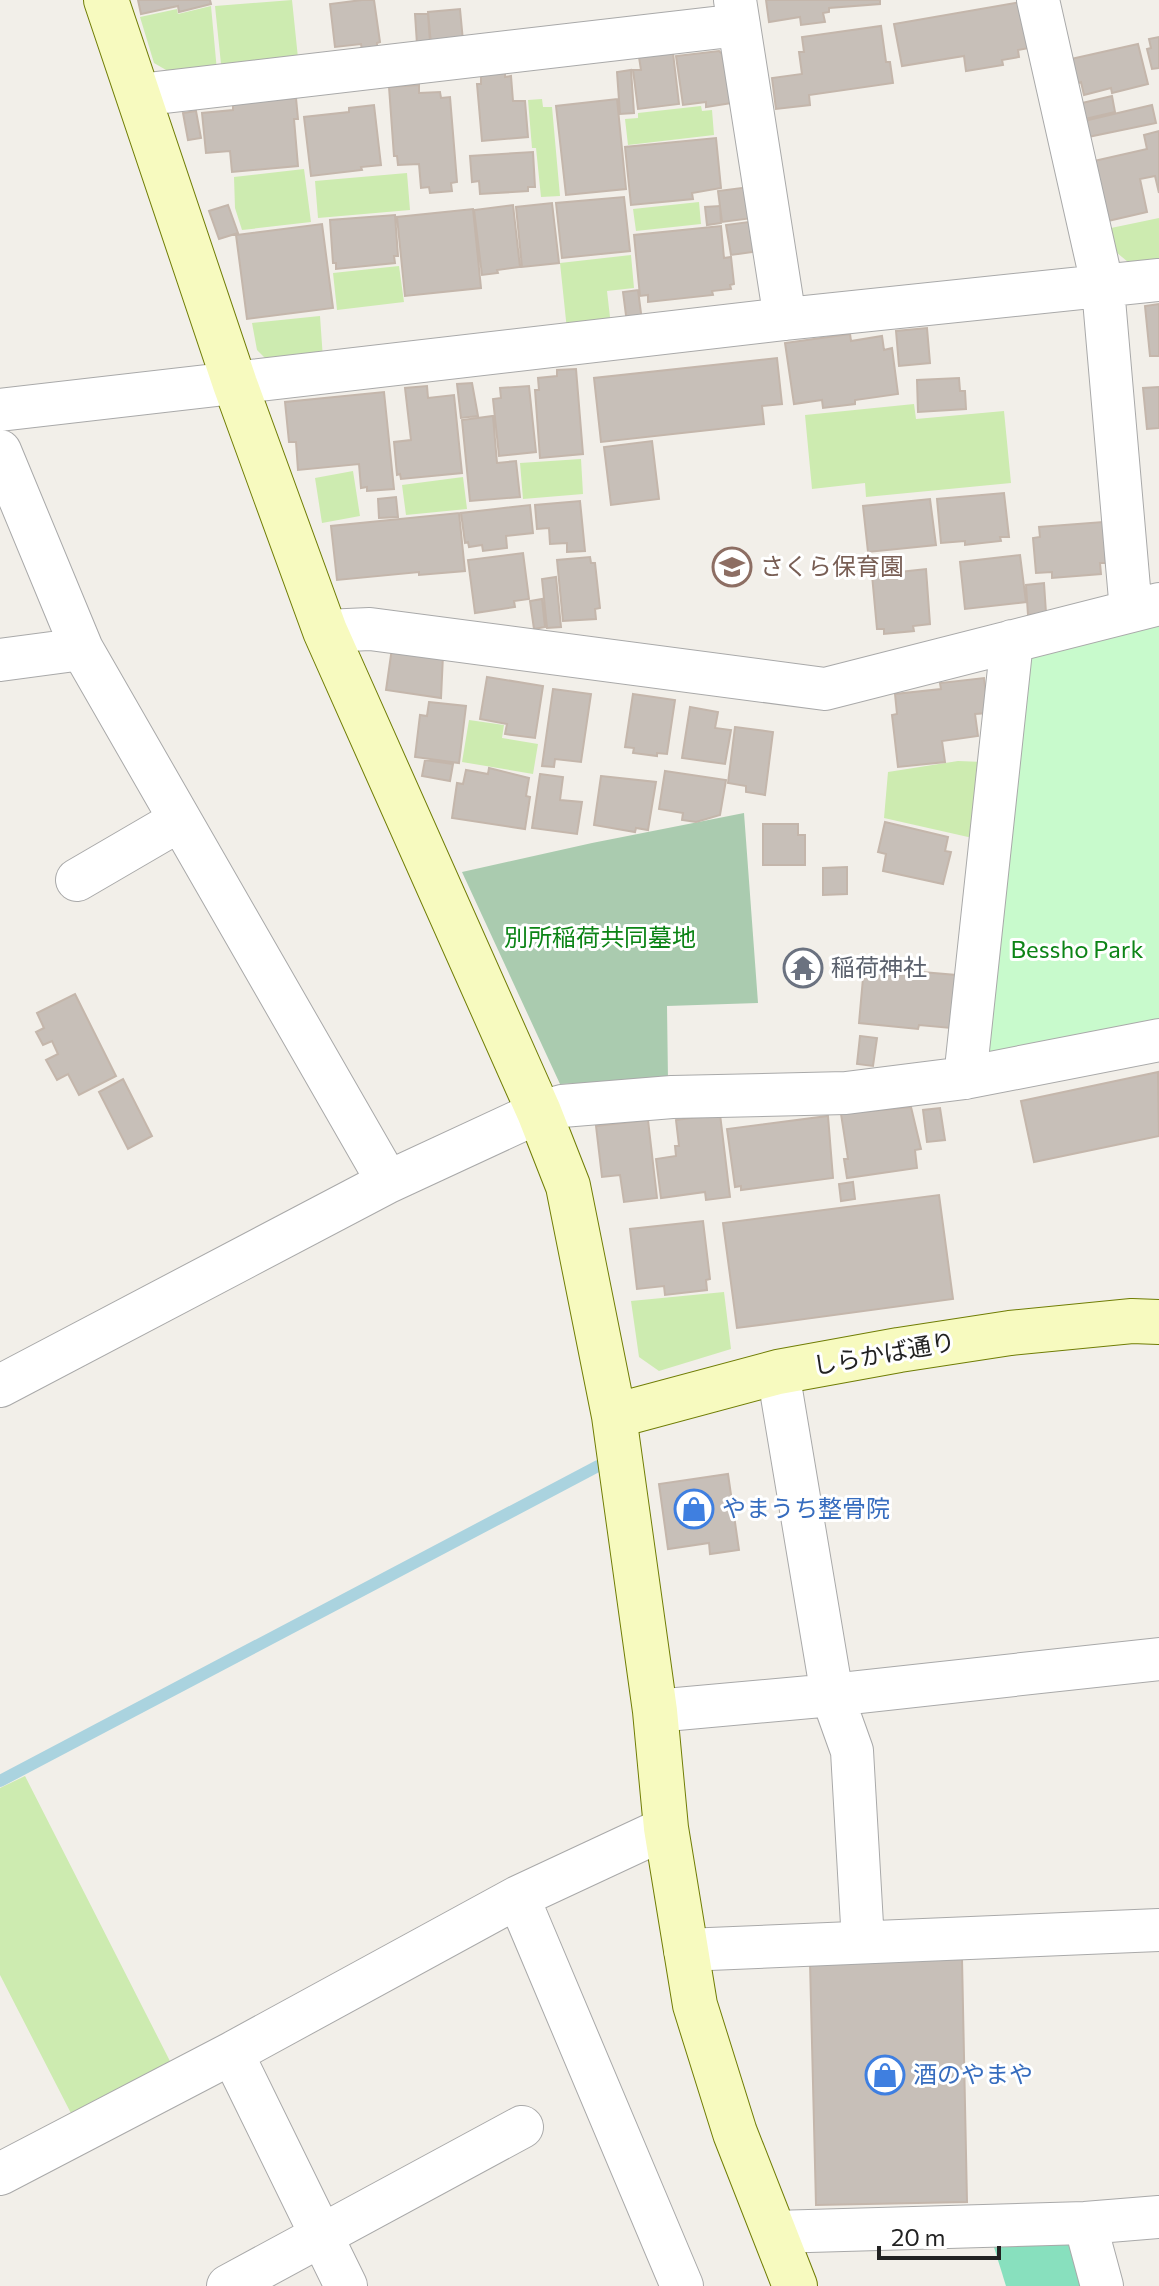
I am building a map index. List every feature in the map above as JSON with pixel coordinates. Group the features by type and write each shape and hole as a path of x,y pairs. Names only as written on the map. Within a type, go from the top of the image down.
{"street":[{"path":"106,0 235,384 325,631 539,1112 568,1186 614,1416 655,1711 666,1828 695,2005 735,2133 795,2286"},
{"path":"325,631 370,629 825,689 1145,607 1103,288 1038,0"},
{"path":"139,95 737,12 785,319"},
{"path":"0,410 785,319 1159,280"},
{"path":"0,451 82,649 388,1182"},
{"path":"965,1078 1012,641"},
{"path":"0,660 82,649"},
{"path":"77,880 180,820"},
{"path":"0,1386 388,1182 539,1112 562,1106 672,1097 846,1093 965,1078 1159,1040"},
{"name":"しらかば通り","path":"614,1416 778,1372 1010,1333 1132,1321 1159,1322"},
{"path":"778,1372 832,1695 852,1751 863,1942"},
{"path":"655,1711 1159,1659"},
{"path":"0,2174 232,2053 518,1897 666,1828"},
{"path":"518,1897 682,2286"},
{"path":"685,1950 1159,1930"},
{"path":"232,2053 346,2286"},
{"path":"228,2286 522,2127"},
{"path":"774,2232 1085,2223 1159,2217"},
{"path":"1085,2223 1102,2286"}],"green space":[{"path":"292,0 298,58 221,64 215,6"},
{"path":"211,6 217,71 173,74 154,63 140,17 177,9 178,14"},
{"path":"542,99 543,107 552,107 560,196 541,197 536,148 532,148 528,100"},
{"path":"701,106 702,111 712,110 714,135 628,145 625,119 638,118 638,113"},
{"path":"304,169 311,222 242,230 235,208 234,177"},
{"path":"407,173 410,210 318,218 315,181"},
{"path":"699,202 701,224 636,231 633,209"},
{"path":"1159,218 1159,259 1128,262 1116,252 1111,228"},
{"path":"631,255 634,288 607,291 611,326 567,330 560,263"},
{"path":"399,266 404,302 337,310 333,273"},
{"path":"320,316 323,359 269,362 257,350 252,323"},
{"path":"914,404 916,419 1004,411 1011,483 866,497 865,483 812,489 805,415"},
{"path":"581,459 583,494 523,499 520,463"},
{"path":"353,471 360,516 322,523 315,478"},
{"path":"463,477 467,509 406,515 402,485"},
{"name":"Bessho Park","path":"1159,624 1159,1020 983,1054 1025,658"},
{"path":"469,720 504,725 502,738 538,744 533,774 462,762"},
{"path":"958,761 984,762 977,839 884,818 888,772"},
{"name":"別所稲荷共同墓地","path":"744,813 758,1003 667,1006 668,1080 560,1084 462,872"},
{"path":"724,1292 731,1349 659,1371 639,1357 631,1301"},
{"path":"25,1776 175,2071 76,2123 0,1975 0,1788"},
{"path":"1072,2242 1085,2286 1006,2286 993,2244"}],"building":[{"path":"138,0 210,0 211,4 179,12 178,6 141,14"},
{"path":"374,0 380,42 377,48 362,50 361,44 335,47 330,4"},
{"path":"766,0 880,0 880,4 829,8 829,12 823,13 825,22 801,25 800,17 769,22"},
{"path":"1021,2 1029,48 1018,50 1019,57 1002,60 1003,65 966,71 964,56 902,66 894,24"},
{"path":"460,9 463,41 431,44 428,12"},
{"path":"415,14 428,14 430,42 417,44"},
{"path":"881,26 886,62 890,62 893,83 809,95 810,105 776,109 772,78 802,74 799,52 804,52 802,37"},
{"path":"1159,37 1159,68 1152,69 1147,49 1151,48 1149,39"},
{"path":"1138,44 1148,84 1112,93 1111,88 1084,95 1081,82 1076,84 1071,59"},
{"path":"719,51 732,103 706,107 706,102 683,105 676,56"},
{"path":"673,53 679,104 638,109 633,70 641,70 639,57"},
{"path":"631,70 634,113 620,114 617,72"},
{"path":"505,72 505,77 511,76 513,101 525,101 528,137 482,141 477,84 481,84 481,74"},
{"path":"419,85 419,93 440,92 441,98 450,97 457,182 451,183 452,191 430,193 429,187 421,188 419,164 398,165 397,156 394,156 389,87"},
{"path":"1112,96 1115,112 1085,119 1082,103"},
{"path":"296,98 298,119 294,119 298,166 232,172 230,151 206,153 202,113 233,110 233,104"},
{"path":"617,99 626,189 566,195 556,106"},
{"path":"374,105 381,165 311,176 304,117 349,112 349,108"},
{"path":"1152,105 1156,123 1088,137 1084,121"},
{"path":"196,111 201,138 188,140 183,113"},
{"path":"1159,131 1159,193 1155,176 1140,179 1147,212 1108,221 1094,161 1147,149 1144,135"},
{"path":"716,138 721,188 692,193 693,199 631,205 625,147"},
{"path":"533,152 535,187 528,187 528,191 480,194 479,181 472,182 470,156"},
{"path":"749,187 753,218 722,222 718,191"},
{"path":"624,197 630,251 562,258 556,203"},
{"path":"552,203 559,263 522,267 516,207"},
{"path":"228,205 238,233 219,239 209,211"},
{"path":"513,205 520,267 482,275 474,210"},
{"path":"720,206 721,223 707,225 705,207"},
{"path":"473,209 481,288 405,296 397,217"},
{"path":"395,215 398,256 394,256 395,263 336,269 330,220"},
{"path":"756,221 760,251 731,255 726,225"},
{"path":"322,224 333,308 247,319 236,235"},
{"path":"721,226 724,258 731,257 734,284 730,285 731,289 712,291 713,295 648,302 648,295 640,296 634,235"},
{"path":"638,290 642,321 627,323 623,292"},
{"path":"1159,304 1159,356 1150,356 1145,306"},
{"path":"927,328 930,363 899,366 896,331"},
{"path":"850,334 851,341 882,336 884,350 892,348 898,394 823,408 822,400 794,404 785,343"},
{"path":"777,358 782,404 762,406 764,424 601,442 594,378"},
{"path":"576,369 583,454 540,458 535,390 539,390 538,378 557,376 557,370"},
{"path":"959,378 960,391 965,391 966,409 918,412 917,380"},
{"path":"472,383 478,416 461,418 457,384"},
{"path":"427,386 428,398 454,395 462,473 401,479 400,474 397,475 394,442 411,440 405,388"},
{"path":"529,386 536,452 499,456 493,399 501,398 500,388"},
{"path":"1159,387 1159,428 1147,429 1143,388"},
{"path":"384,392 394,489 367,491 367,487 361,488 359,464 298,470 296,442 289,442 285,402"},
{"path":"493,416 497,463 516,461 520,497 470,501 462,420"},
{"path":"652,441 659,499 611,505 604,447"},
{"path":"1004,493 1009,537 1000,537 1001,541 965,545 965,541 941,543 937,499"},
{"path":"396,497 398,517 379,518 378,499"},
{"path":"930,499 936,545 868,552 863,506"},
{"path":"580,501 585,551 567,552 567,543 550,544 549,528 537,529 535,505"},
{"path":"530,505 533,533 506,536 507,548 483,551 482,545 469,547 468,542 465,543 461,513"},
{"path":"459,513 465,571 337,580 331,526"},
{"path":"1103,522 1106,563 1100,563 1101,574 1052,578 1052,572 1036,573 1033,538 1040,537 1039,527"},
{"path":"523,553 529,599 514,601 515,607 475,613 468,560"},
{"path":"1020,555 1026,602 965,609 960,562"},
{"path":"590,557 591,563 595,563 600,608 595,609 596,619 563,621 557,560"},
{"path":"926,569 930,624 913,626 914,631 884,634 884,629 877,629 872,575"},
{"path":"556,577 561,627 547,628 542,579"},
{"path":"1044,583 1046,613 1028,615 1026,585"},
{"path":"542,599 545,627 534,629 530,601"},
{"path":"392,648 443,655 441,698 386,690"},
{"path":"487,677 543,686 535,738 505,734 507,724 480,719"},
{"path":"984,678 988,713 975,714 978,736 942,741 945,762 898,767 892,715 897,714 895,694 941,689 940,683"},
{"path":"553,689 591,694 581,762 555,759 554,767 542,766"},
{"path":"633,694 675,700 667,754 633,753 634,748 625,747"},
{"path":"429,702 466,706 459,763 415,757 420,715 427,716"},
{"path":"690,707 718,712 715,728 731,730 725,764 682,758"},
{"path":"735,727 773,732 765,795 746,792 746,786 728,783"},
{"path":"425,760 453,764 450,781 422,776"},
{"path":"489,768 529,778 526,796 530,797 525,829 452,818 457,783 463,784 466,770 488,774"},
{"path":"665,771 726,780 720,815 696,822 682,820 683,813 659,809"},
{"path":"540,774 563,777 560,800 582,802 577,834 532,828"},
{"path":"601,776 656,782 648,830 636,828 635,832 594,825"},
{"path":"885,822 948,837 945,851 951,852 943,884 883,871 886,854 878,852"},
{"path":"763,824 798,824 798,835 805,835 805,865 763,865"},
{"path":"847,867 847,894 823,895 823,868"},
{"path":"864,967 956,975 951,1028 919,1025 918,1029 859,1023"},
{"path":"75,994 116,1076 79,1095 68,1074 57,1080 46,1060 58,1054 52,1041 43,1045 36,1032 44,1028 37,1013"},
{"path":"860,1036 877,1038 873,1066 857,1064"},
{"path":"1158,1072 1159,1136 1034,1162 1021,1101"},
{"path":"123,1079 152,1136 128,1149 99,1092"},
{"path":"911,1107 921,1149 915,1150 917,1168 847,1178 844,1159 848,1159 841,1114"},
{"path":"940,1108 945,1140 927,1142 923,1110"},
{"path":"720,1114 730,1197 706,1200 705,1192 661,1198 656,1159 676,1156 675,1146 679,1146 676,1120"},
{"path":"828,1116 833,1178 741,1190 741,1186 735,1187 727,1129"},
{"path":"648,1120 657,1198 624,1202 620,1175 602,1177 596,1126"},
{"path":"853,1182 855,1199 841,1201 839,1184"},
{"path":"939,1195 953,1299 737,1328 723,1223"},
{"path":"703,1221 710,1279 706,1280 707,1290 665,1295 664,1286 637,1289 630,1229"},
{"path":"728,1474 739,1550 710,1554 709,1543 668,1549 659,1484"},
{"path":"962,1959 967,2202 816,2205 810,1962"}],"waterway":[{"path":"0,1781 598,1466"}],"place":[{"name":"さくら保育園","path":"732,567"},
{"name":"稲荷神社","path":"803,968"},
{"name":"やまうち整骨院","path":"694,1509"},
{"name":"酒のやまや","path":"885,2075"}]}
